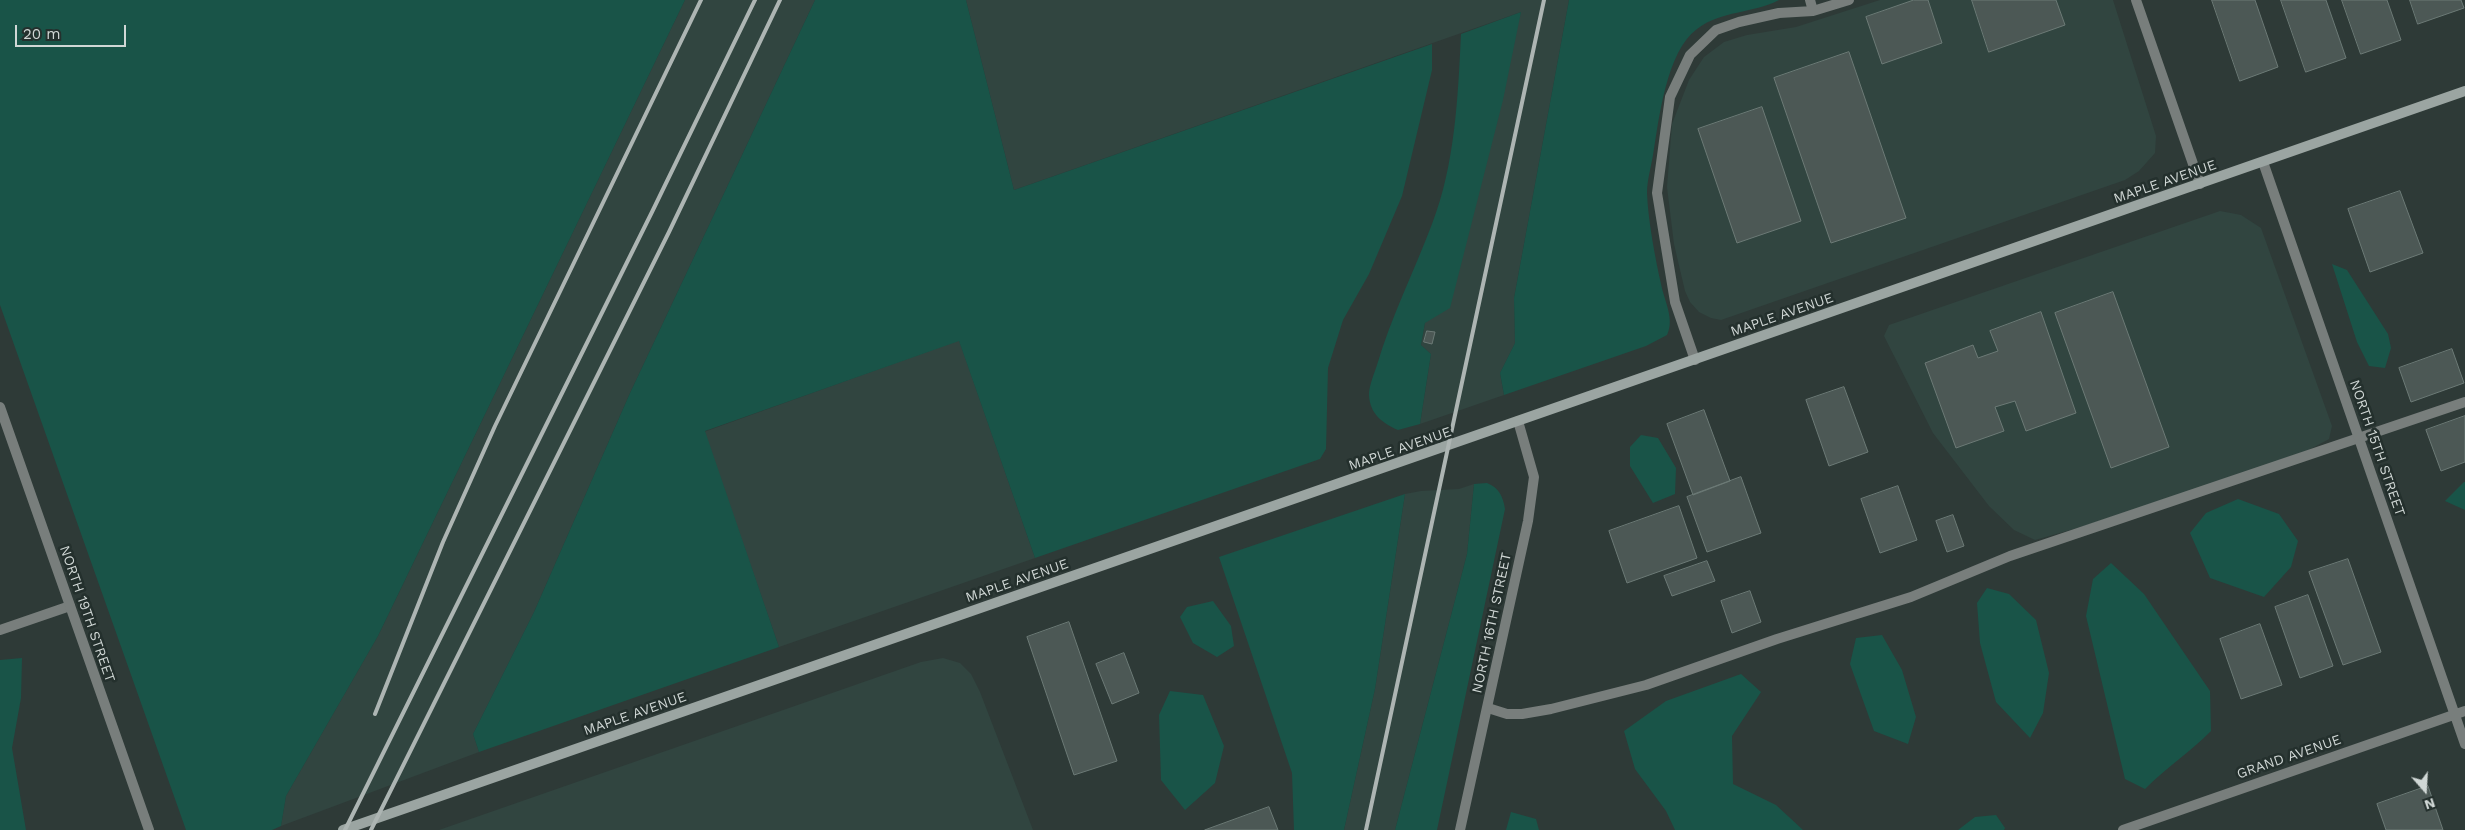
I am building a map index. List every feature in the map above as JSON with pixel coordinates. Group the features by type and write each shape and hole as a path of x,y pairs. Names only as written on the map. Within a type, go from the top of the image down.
{"main road":[{"name":"MAPLE AVENUE","path":"343,830 2465,91"}],"street":[{"path":"1810,0 1813,11"},
{"path":"1695,360 1675,302 1657,193 1670,97 1690,55 1716,30 1739,22 1779,13 1813,11 1849,0"},
{"path":"2136,0 2200,184"},
{"name":"NORTH 15TH STREET","path":"2263,162 2465,744"},
{"path":"1488,708 1507,714 1522,714 1551,709 1646,685 1777,639 1911,597 2010,556 2465,402"},
{"name":"NORTH 19TH STREET","path":"0,407 149,830"},
{"name":"NORTH 16TH STREET","path":"1460,830 1528,522 1534,477 1518,422"},
{"path":"0,630 70,606"},
{"name":"GRAND AVENUE","path":"2123,830 2465,710"}],"shaded area":[{"path":"685,0 815,0 630,393 534,612 473,734 479,752 281,826 286,796 378,636"},
{"path":"966,0 1569,0 1514,298 1515,343 1500,373 1504,395 1420,424 1431,354 1421,345 1425,323 1521,12 1014,190"},
{"path":"1880,0 2113,0 2156,136 2155,153 2139,171 2125,180 1721,320 1711,318 1699,312 1690,302 1685,291 1674,244 1667,187 1672,124 1689,80 1704,57 1724,42 1747,35 1796,27"},
{"path":"2220,211 2241,215 2261,228 2332,426 2329,439 2303,453 2081,527 2035,540 2014,530 1989,506 1933,433 1884,336 1889,325"},
{"path":"959,340 1035,558 779,647 704,432"},
{"path":"1474,484 1467,554 1395,830 1344,830 1375,689 1405,494 1421,491 1459,489"},
{"path":"943,658 960,663 971,674 980,692 1033,830 439,830 921,662"}],"green space":[{"path":"0,0 685,0 378,636 286,796 281,826 272,830 186,830 0,305"},
{"path":"815,0 966,0 1014,190 1432,44 1432,70 1402,196 1369,274 1343,320 1328,368 1326,449 1320,459 1035,558 959,341 705,431 779,647 479,752 473,734 534,612 630,393"},
{"path":"1569,0 1779,0 1758,8 1717,18 1697,29 1686,40 1671,69 1661,105 1647,193 1654,250 1670,323 1667,335 1646,346 1504,395 1500,373 1515,343 1514,298"},
{"path":"1521,12 1503,100 1450,308 1425,323 1421,345 1431,354 1420,424 1398,430 1382,421 1374,413 1369,391 1389,329 1432,224 1446,178 1457,106 1461,34"},
{"path":"2332,264 2347,270 2388,334 2391,348 2385,368 2369,366 2357,342"},
{"path":"1641,435 1658,438 1676,468 1675,494 1653,503 1630,466 1630,447"},
{"path":"2465,482 2465,510 2445,501"},
{"path":"1487,483 1495,487 1500,493 1505,509 1437,830 1395,830 1467,554 1474,484"},
{"path":"1405,494 1375,689 1344,830 1294,830 1292,773 1219,557"},
{"path":"2238,499 2279,514 2298,541 2291,567 2264,597 2210,578 2190,533 2206,513"},
{"path":"2111,563 2144,594 2210,691 2211,731 2145,789 2125,779 2086,616 2093,579"},
{"path":"1987,588 2009,594 2036,620 2049,673 2043,713 2030,738 1996,702 1980,643 1977,603"},
{"path":"1213,601 1231,626 1234,646 1217,657 1193,643 1180,617 1187,607"},
{"path":"1882,635 1902,670 1916,717 1908,744 1874,731 1850,664 1856,638"},
{"path":"22,658 21,698 12,748 26,830 0,830 0,660"},
{"path":"1741,674 1761,692 1732,736 1733,784 1776,805 1803,830 1675,830 1666,811 1635,769 1624,731 1666,701"},
{"path":"1170,691 1203,695 1224,746 1215,783 1185,810 1161,780 1159,715"},
{"path":"1511,812 1536,819 1539,830 1506,830"},
{"path":"1996,815 2005,828 2004,830 1958,830 1975,817"}],"building":[{"path":"1914,0 1928,0 1942,43 1882,64 1866,17"},
{"path":"1972,0 2056,0 2065,25 1989,52"},
{"path":"2212,0 2255,0 2278,67 2240,81"},
{"path":"2281,0 2326,0 2346,58 2306,72"},
{"path":"2342,0 2387,0 2401,40 2361,54"},
{"path":"2410,0 2461,0 2464,8 2418,24"},
{"path":"1849,52 1906,218 1831,243 1774,78"},
{"path":"1762,107 1801,221 1737,243 1698,129"},
{"path":"2400,191 2423,253 2370,272 2348,209"},
{"path":"2113,292 2169,447 2111,468 2055,313"},
{"path":"2041,312 2076,413 2026,431 2015,401 1995,407 2004,431 1956,448 1925,363 1973,345 1978,358 1998,351 1990,331"},
{"path":"1427,331 1435,332 1432,344 1424,342"},
{"path":"2452,349 2464,383 2411,402 2399,368"},
{"path":"1844,387 1868,452 1829,466 1806,400"},
{"path":"1704,410 1730,481 1693,495 1667,424"},
{"path":"2465,416 2465,462 2441,471 2426,430"},
{"path":"1741,477 1761,533 1707,552 1687,497"},
{"path":"1898,486 1917,540 1880,553 1861,499"},
{"path":"1679,506 1697,558 1627,583 1609,531"},
{"path":"1953,515 1964,546 1947,552 1936,521"},
{"path":"2348,559 2381,652 2343,665 2309,572"},
{"path":"1707,561 1715,581 1672,596 1664,576"},
{"path":"1750,591 1761,622 1732,633 1721,601"},
{"path":"2308,595 2333,666 2300,678 2275,607"},
{"path":"1069,622 1117,761 1074,775 1027,637"},
{"path":"2260,624 2282,685 2241,699 2220,639"},
{"path":"1124,653 1139,693 1112,704 1096,664"},
{"path":"2428,786 2443,830 2386,830 2377,804"},
{"path":"1269,807 1278,830 1205,830"}],"railway":[{"path":"375,714 443,542 495,426 701,0"},
{"path":"345,830 652,212 755,0"},
{"path":"371,830 669,232 780,0"},
{"path":"1366,830 1544,0"}]}
